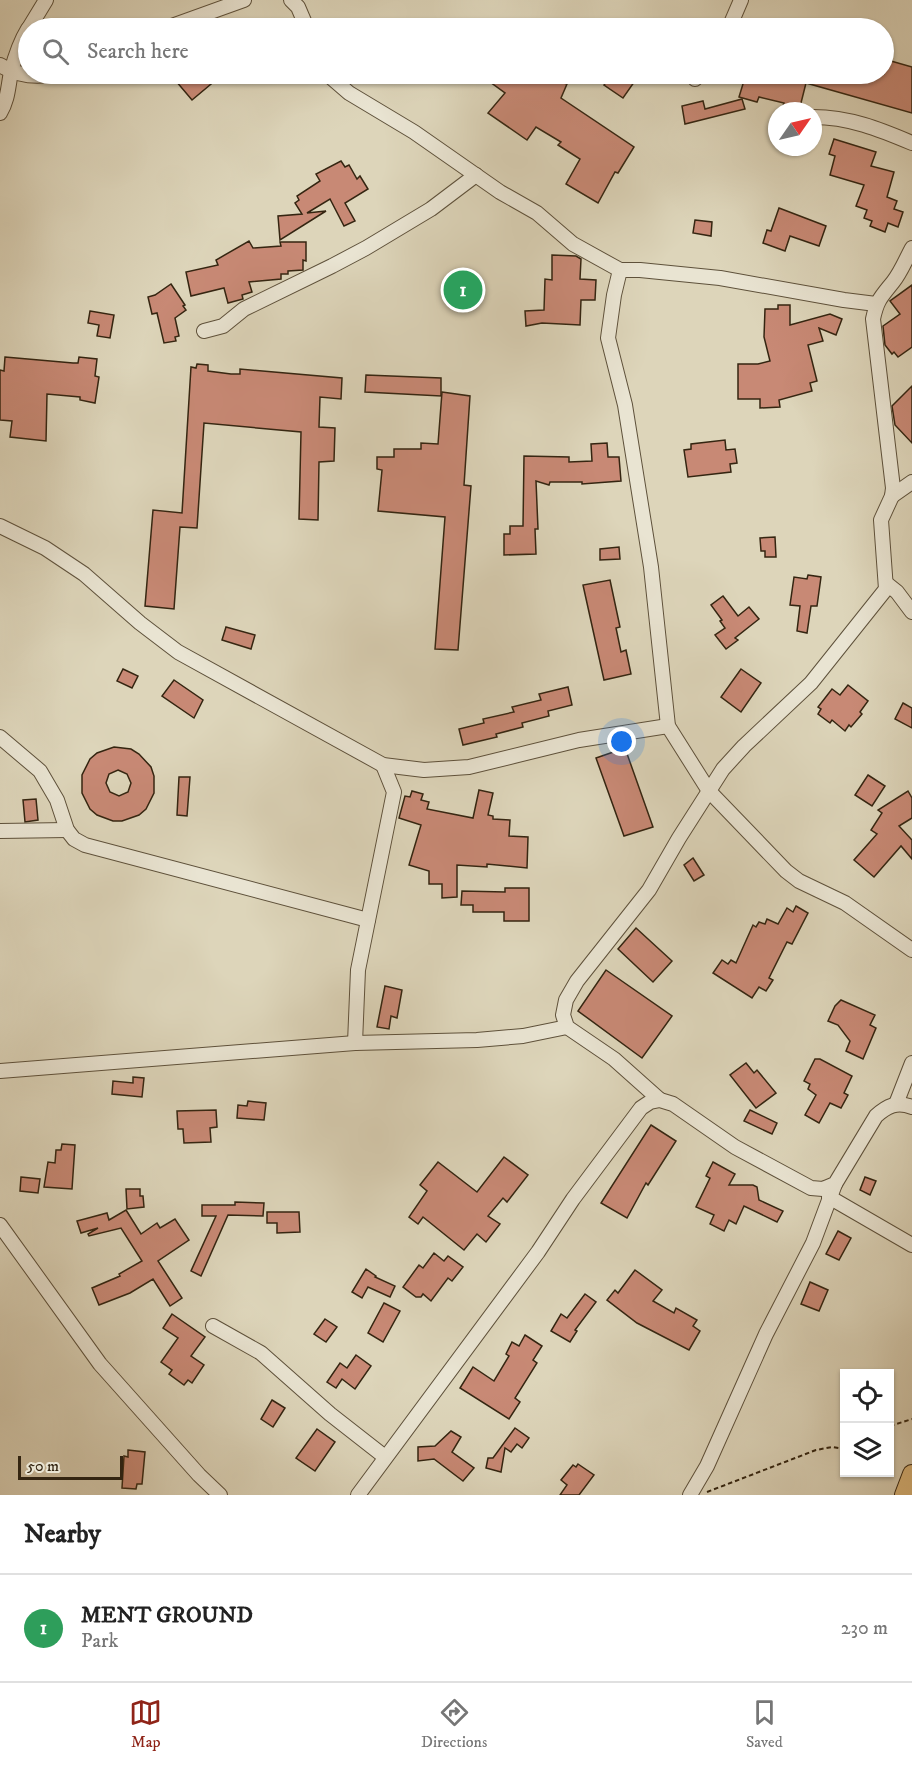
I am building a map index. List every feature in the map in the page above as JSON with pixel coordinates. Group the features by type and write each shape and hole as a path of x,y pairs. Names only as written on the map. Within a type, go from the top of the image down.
{"main road":[{"path":"904,1495 912,1474"}],"street":[{"path":"35,18 46,0"},
{"path":"194,18 244,0"},
{"path":"291,0 298,7 303,18"},
{"path":"733,18 741,0"},
{"path":"0,113 6,103 6,69 18,47"},
{"path":"339,84 349,93 414,132 476,175 537,213 573,244 620,270 720,278 876,304"},
{"path":"822,117 854,121 912,143"},
{"path":"204,331 223,326 244,309 366,248 431,209 476,175"},
{"path":"835,1184 823,1189 811,1188 735,1147 673,1104 660,1100 615,1059 567,1027 563,1015 566,1000 577,981 649,890 723,769 811,683 884,594 887,584 882,550 881,520 892,496 893,488 873,319 876,304 882,293 894,281 912,248"},
{"path":"620,270 608,338 625,405 651,567 668,726 709,791 786,871 798,880 845,903 912,950"},
{"path":"892,496 912,482"},
{"path":"0,526 45,548 84,574 178,652 383,765 416,769 469,767 579,740 668,726"},
{"path":"887,584 897,592 912,612"},
{"path":"0,737 40,771 57,800 67,830 74,839 85,845 368,920"},
{"path":"355,1043 358,970 394,792 383,765"},
{"path":"393,789 416,769"},
{"path":"0,831 67,830"},
{"path":"0,1071 355,1043 477,1040 523,1036 567,1027"},
{"path":"896,1104 912,1063"},
{"path":"358,1495 538,1252 573,1199 641,1108 650,1102 660,1100"},
{"path":"690,1495 707,1466 766,1334 813,1242 835,1184 876,1116 886,1107 896,1104 912,1107"},
{"path":"829,1197 912,1245"},
{"path":"0,1225 100,1364 199,1475 220,1495"},
{"path":"213,1326 261,1353 330,1414 385,1456"}],"path":[{"path":"894,1425 912,1419"},
{"path":"699,1495 816,1450 832,1447 840,1448"}],"building":[{"path":"894,62 912,67 912,113 810,84 894,84"},
{"path":"178,84 211,84 192,100"},
{"path":"493,84 567,84 561,98 634,147 618,173 615,172 598,203 566,184 580,159 558,145 561,142 536,127 527,140 488,113 505,93"},
{"path":"605,84 633,84 623,98"},
{"path":"743,84 806,84 801,102 780,102 759,97 757,102 739,97"},
{"path":"742,99 745,109 685,124 682,106 703,101 705,109"},
{"path":"834,139 876,152 871,166 894,172 887,197 897,201 894,209 903,212 898,227 888,223 885,232 870,226 872,221 864,218 867,210 856,206 864,185 830,175 835,156 829,154"},
{"path":"341,161 345,167 349,165 357,179 360,176 368,189 345,203 355,221 344,226 330,199 307,213 326,211 280,240 278,216 302,214 295,203 299,200 297,196 320,181 316,174"},
{"path":"779,208 826,226 819,246 790,236 785,251 763,243 767,230 771,231"},
{"path":"695,220 712,222 711,236 693,233"},
{"path":"249,241 253,248 281,246 280,242 306,242 306,261 303,260 303,270 288,271 288,274 281,274 281,279 249,282 252,292 242,295 243,299 228,303 224,288 191,296 186,272 218,265 216,260"},
{"path":"552,255 576,256 581,259 580,279 596,280 595,300 581,300 580,325 542,323 526,326 525,311 544,310 545,279 552,280"},
{"path":"171,284 186,310 175,318 179,336 175,337 176,341 164,343 157,313 152,314 148,297"},
{"path":"912,285 912,347 898,357 894,352 892,354 885,345 883,326 900,314 890,301"},
{"path":"778,305 790,305 790,325 830,314 842,319 836,335 819,328 823,341 808,345 817,381 810,383 812,391 779,400 780,407 760,408 760,399 738,399 738,364 758,364 770,361 764,337 765,309 778,309"},
{"path":"90,311 114,315 110,338 97,336 99,325 88,323"},
{"path":"5,357 73,363 78,363 79,357 97,359 95,376 99,377 95,403 80,400 80,397 47,394 46,441 10,437 12,421 0,420 0,370 4,371"},
{"path":"197,364 208,365 208,371 231,374 240,374 240,369 342,378 341,399 320,397 319,427 335,428 334,461 319,462 318,520 299,519 301,432 204,423 197,528 180,527 174,609 145,606 153,510 182,513 191,367 196,368"},
{"path":"366,375 441,378 441,396 365,392"},
{"path":"912,386 912,443 895,425 892,406"},
{"path":"442,392 470,396 464,485 471,486 458,650 435,649 445,517 378,511 382,470 377,469 377,457 394,457 394,449 421,449 421,443 438,444"},
{"path":"725,440 726,450 735,449 737,463 730,464 731,472 688,477 684,450 691,449 691,444"},
{"path":"607,443 608,457 619,457 621,481 582,484 582,482 550,482 549,485 536,481 538,529 535,529 536,554 504,555 504,534 510,534 510,526 523,526 524,456 569,457 569,462 592,461 591,444"},
{"path":"775,537 776,557 765,557 765,551 761,551 760,538"},
{"path":"619,547 620,559 600,560 600,549"},
{"path":"808,575 821,577 817,606 811,606 807,633 797,631 800,606 790,605 794,577 807,579"},
{"path":"610,580 620,627 616,628 621,652 626,650 631,674 604,680 583,585"},
{"path":"723,596 738,616 749,607 759,619 735,638 738,640 726,649 715,635 725,628 711,605"},
{"path":"226,627 255,635 251,649 222,640"},
{"path":"123,669 138,676 132,688 117,681"},
{"path":"741,669 761,683 741,712 721,697"},
{"path":"174,680 203,700 194,718 162,696"},
{"path":"848,685 868,701 860,712 862,714 845,731 832,720 830,723 818,714 821,709 818,707 832,689 840,695"},
{"path":"568,687 572,705 548,711 549,716 522,723 523,727 496,734 497,737 463,745 459,729 484,723 483,719 514,712 512,707 541,700 539,694"},
{"path":"903,703 912,708 912,728 895,719"},
{"path":"114,747 131,749 151,767 154,776 154,793 146,809 139,815 122,821 113,821 97,815 90,809 82,793 82,775 90,759 97,753","holes":["118,770 127,774 131,783 128,792 119,796 110,792 106,783 109,774"]},
{"path":"625,748 653,827 624,836 596,758"},
{"path":"868,775 885,786 872,806 855,795"},
{"path":"179,777 190,777 187,816 177,815"},
{"path":"479,790 493,793 488,815 493,816 493,819 510,820 509,836 528,837 527,868 487,864 487,867 457,865 457,897 442,898 442,884 429,884 429,871 409,865 421,825 399,818 405,796 410,797 412,791 423,794 421,800 429,802 427,809 473,818"},
{"path":"908,791 912,798 912,818 899,826 912,840 912,859 901,846 874,877 854,860 877,834 871,830 882,813 878,810"},
{"path":"36,799 38,820 25,822 23,800"},
{"path":"693,858 704,875 694,881 684,865"},
{"path":"505,888 529,888 529,921 504,921 504,912 473,912 473,905 461,905 462,891 505,892"},
{"path":"796,906 808,913 792,944 787,942 769,978 773,980 766,991 759,987 752,998 713,973 722,960 728,964 731,960 736,963 753,925 756,927 759,922 765,924 767,919 778,924 787,908 793,912"},
{"path":"636,928 672,961 653,982 618,949"},
{"path":"606,970 672,1016 642,1058 578,1011"},
{"path":"385,986 402,990 397,1018 391,1016 389,1029 377,1027"},
{"path":"841,1000 875,1015 870,1025 876,1028 863,1059 846,1051 850,1041 838,1025 828,1021 835,1006"},
{"path":"815,1059 820,1059 852,1076 844,1093 848,1095 841,1108 830,1103 819,1123 805,1115 816,1095 808,1089 810,1084 804,1081"},
{"path":"746,1063 754,1073 757,1070 776,1093 756,1108 730,1075"},
{"path":"133,1077 144,1078 142,1097 112,1094 113,1081 133,1083"},
{"path":"248,1101 266,1103 264,1120 237,1118 238,1105 247,1106"},
{"path":"216,1110 217,1127 210,1128 211,1142 184,1143 183,1129 178,1129 177,1111"},
{"path":"750,1110 777,1123 772,1134 744,1121"},
{"path":"651,1125 676,1141 648,1185 646,1183 627,1218 601,1203"},
{"path":"62,1144 75,1145 72,1189 44,1187 48,1162 55,1163 56,1150 61,1150"},
{"path":"504,1157 528,1175 507,1202 503,1198 488,1216 500,1224 486,1242 477,1234 464,1250 423,1217 418,1224 409,1217 427,1191 420,1185 438,1162 477,1192"},
{"path":"713,1162 735,1174 729,1185 753,1185 757,1187 759,1200 783,1211 777,1222 744,1206 736,1224 729,1220 724,1231 710,1224 714,1215 696,1207 710,1178 706,1176"},
{"path":"21,1177 40,1179 38,1193 20,1191"},
{"path":"865,1177 876,1181 870,1195 860,1190"},
{"path":"126,1189 140,1189 144,1207 127,1209"},
{"path":"235,1202 264,1203 263,1216 228,1215 201,1276 191,1271 216,1216 202,1216 202,1205 235,1205"},
{"path":"126,1210 141,1234 157,1223 160,1228 175,1219 189,1240 158,1261 182,1298 170,1306 153,1279 130,1293 99,1305 92,1288 120,1276 119,1274 142,1261 121,1228 89,1236 88,1234 98,1228 81,1233 77,1221 107,1213 109,1220"},
{"path":"267,1212 299,1212 300,1232 277,1233 277,1223 267,1223"},
{"path":"838,1231 851,1238 839,1260 826,1254"},
{"path":"434,1253 444,1261 448,1256 463,1267 452,1281 448,1278 431,1301 423,1294 421,1297 416,1297 403,1287 419,1265 423,1268"},
{"path":"366,1269 375,1277 395,1286 390,1297 368,1287 362,1298 352,1292"},
{"path":"635,1270 662,1290 653,1301 674,1313 676,1308 697,1320 693,1326 700,1331 689,1350 637,1323 607,1300 615,1290 618,1293"},
{"path":"810,1282 828,1290 819,1311 801,1304"},
{"path":"585,1294 596,1302 575,1330 577,1331 570,1342 551,1331 561,1314 567,1318"},
{"path":"384,1303 400,1311 383,1342 368,1333"},
{"path":"172,1314 205,1337 191,1356 204,1365 192,1383 188,1380 184,1385 169,1374 172,1370 161,1362 178,1338 163,1328"},
{"path":"325,1319 337,1327 326,1342 314,1334"},
{"path":"525,1335 542,1346 533,1360 537,1363 515,1398 520,1402 509,1419 460,1388 473,1367 494,1381 509,1356 506,1354 512,1342 519,1346"},
{"path":"356,1355 371,1366 355,1389 342,1379 336,1388 327,1382 340,1363 347,1368"},
{"path":"272,1400 285,1408 273,1427 261,1419"},
{"path":"515,1428 529,1438 522,1448 517,1444 511,1452 505,1448 501,1472 486,1468 488,1458 493,1458"},
{"path":"317,1429 335,1442 315,1471 296,1458"},
{"path":"451,1431 461,1437 452,1452 474,1468 463,1481 434,1459 418,1461 418,1447 435,1446"},
{"path":"128,1450 145,1452 142,1484 137,1484 136,1489 122,1488 124,1456 128,1457"},
{"path":"578,1464 594,1475 579,1495 560,1495 567,1485 561,1480 573,1465 576,1467"}],"place":[{"name":"MENT GROUND","path":"463,290"}]}
